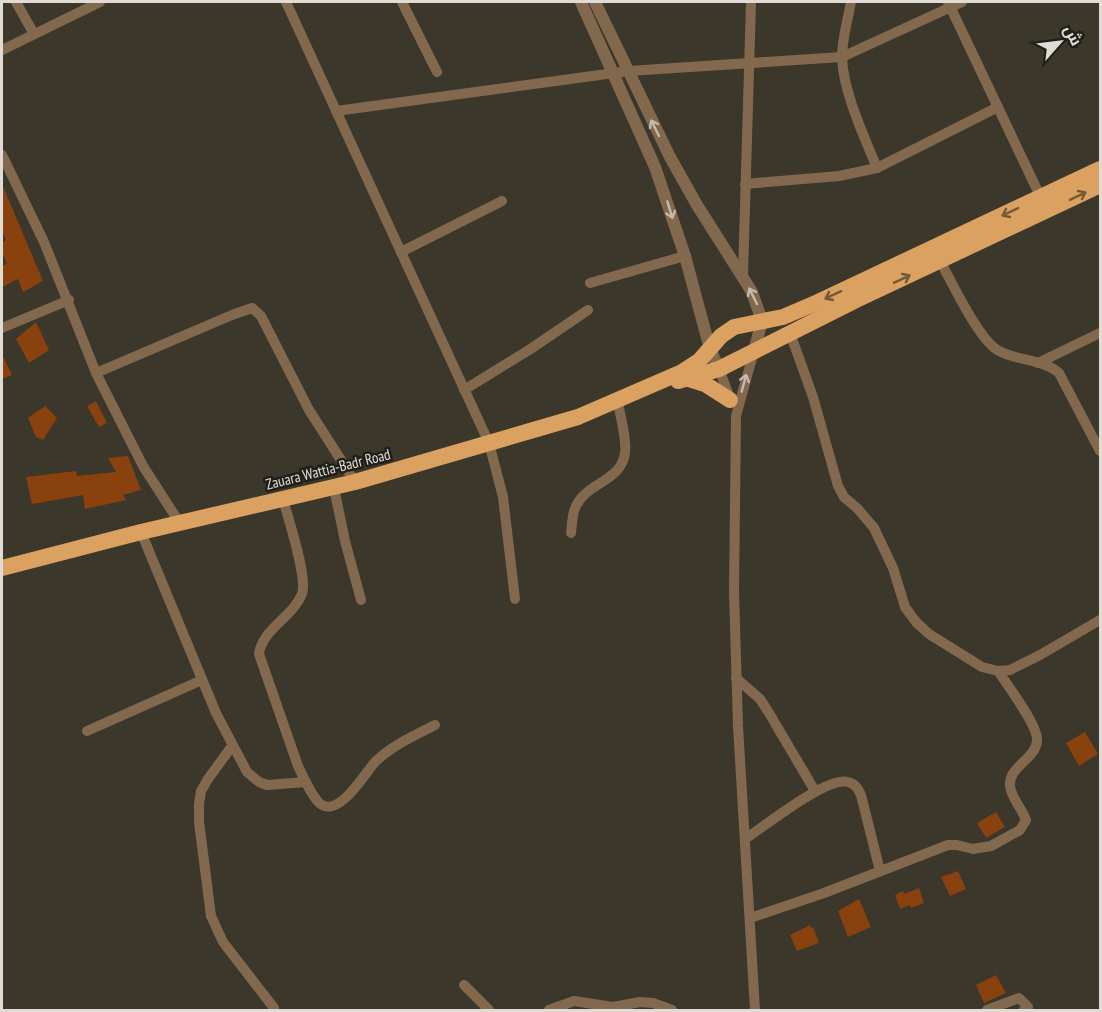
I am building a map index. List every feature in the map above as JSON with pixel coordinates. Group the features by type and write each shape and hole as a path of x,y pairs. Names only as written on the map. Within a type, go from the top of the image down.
{"highway":[{"path":"656,385 694,365 721,336 734,327 783,317 818,302 1101,169"},
{"path":"656,385 689,379 719,369 1101,185"},
{"path":"689,379 705,384 733,408"},
{"name":"Zauara Wattia-Badr Road","path":"2,568 180,522 356,482 578,417 656,385"}],"street":[{"path":"16,2 34,34"},
{"path":"2,50 100,2"},
{"path":"286,2 489,443 503,497 515,599"},
{"path":"402,2 437,72"},
{"path":"582,2 655,167 685,256 710,349 733,408 736,678 754,1011"},
{"path":"595,2 675,167 743,275 757,303 762,321 754,351 733,408"},
{"path":"743,275 751,2"},
{"path":"851,2 842,57 851,99 878,168"},
{"path":"336,111 613,72 842,57 949,4 962,2"},
{"path":"949,4 1041,198"},
{"path":"745,184 839,176 878,168 998,107"},
{"path":"2,155 21,190 69,300 96,373 143,466 180,522"},
{"path":"401,252 502,201"},
{"path":"590,283 685,256"},
{"path":"940,261 989,344 1007,354 1051,366 1059,373 1100,448"},
{"path":"2,328 69,300"},
{"path":"96,373 252,308 261,316 309,410 356,482"},
{"path":"464,390 588,310"},
{"path":"790,333 813,397 838,486 844,497 865,516 877,534 893,568 905,607 929,634 982,667 998,671 1010,670 1041,655 1101,620"},
{"path":"1038,363 1101,333"},
{"path":"571,533 576,505 584,496 618,471 623,462 625,451 618,402"},
{"path":"334,488 361,600"},
{"path":"283,499 304,587 296,604 262,643 259,654 289,741 306,782 323,805 334,806 345,799 375,762 390,750 435,724"},
{"path":"141,532 202,680 232,746 247,772 259,782 267,785 306,782"},
{"path":"750,918 824,893 948,845 973,849 991,846 1014,834 1024,825 1026,820 1010,786 1011,778 1036,747 1037,736 1017,699 998,671"},
{"path":"736,678 760,699 770,713 815,791"},
{"path":"87,731 202,680"},
{"path":"232,746 201,791 199,804 199,822 211,916 223,942 274,1008"},
{"path":"745,839 815,791 847,782 856,787 861,795 880,871"},
{"path":"464,986 489,1011"},
{"path":"987,1011 1019,998 1028,1007 1024,1011"},
{"path":"549,1011 574,1001 614,1007 640,1002 653,1003 672,1011"}],"building":[{"path":"2,184 43,281 23,292 18,279 2,287 2,266 7,264 2,253 2,243 6,240 2,231"},
{"path":"36,322 49,350 29,363 16,339"},
{"path":"2,354 12,375 2,379"},
{"path":"96,401 107,423 99,427 87,406"},
{"path":"45,406 57,418 43,440 36,437 28,418"},
{"path":"128,456 141,490 123,495 126,500 85,509 83,495 32,504 26,477 76,471 77,476 116,472 108,458"},
{"path":"1085,732 1098,754 1079,766 1066,743"},
{"path":"996,812 1005,827 986,838 977,823"},
{"path":"958,871 966,889 950,896 941,877"},
{"path":"919,888 924,903 900,909 895,895"},
{"path":"859,899 871,927 848,937 838,911"},
{"path":"810,925 819,943 797,951 790,935"},
{"path":"996,975 1006,993 984,1003 976,985"}]}
